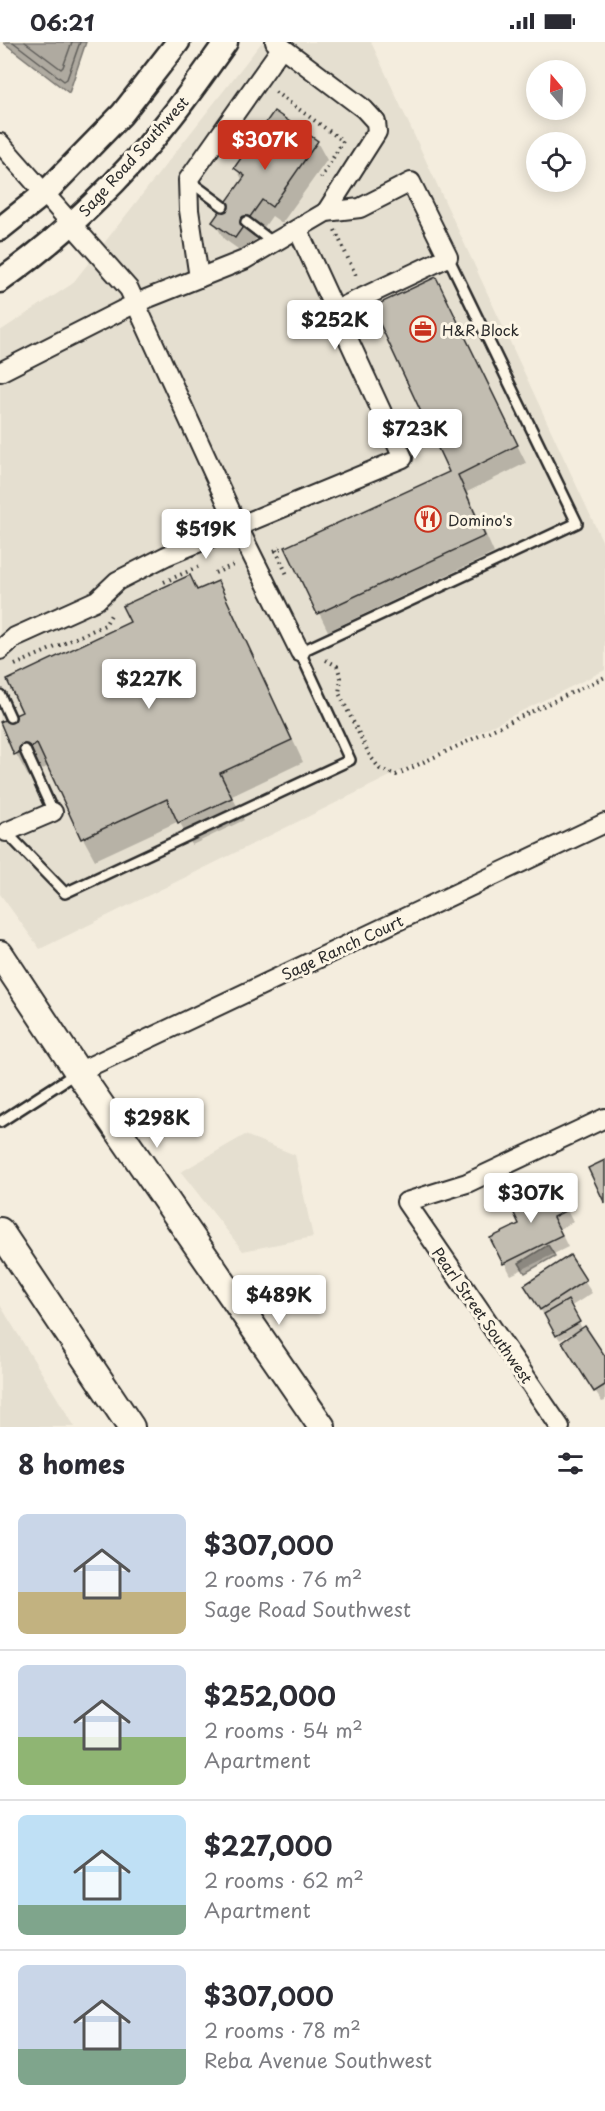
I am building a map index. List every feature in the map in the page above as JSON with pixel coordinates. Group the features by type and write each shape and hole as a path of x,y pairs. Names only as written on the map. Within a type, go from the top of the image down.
{"main road":[{"path":"0,954 78,1072 322,1427"},
{"path":"0,1231 131,1427"}],"street":[{"path":"0,229 45,193 122,114 178,42"},
{"name":"Sage Road Southwest","path":"0,281 73,223 107,190 171,118 226,42"},
{"path":"0,372 136,303 199,278 244,260 326,212 377,132 376,122 364,109 278,45 259,80 188,180 189,210 199,278"},
{"path":"0,143 129,289 238,527 300,652"},
{"path":"326,212 360,208 411,182 448,257 336,310"},
{"path":"0,651 15,637 97,600 117,581 166,556 403,458 298,230"},
{"path":"6,832 53,812"},
{"name":"Sage Ranch Court","path":"78,1072 605,823"},
{"name":"Pearl Street Southwest","path":"560,1427 406,1202 467,1183 605,1118"}],"lane":[{"path":"188,180 223,206"},
{"path":"246,222 275,243"},
{"path":"6,832 65,892 350,760 300,652 577,523 448,257"},
{"path":"0,694 10,717"},
{"path":"25,750 53,812"},
{"path":"0,1122 78,1072"}],"path":[{"path":"259,80 343,141 319,181"},
{"path":"326,212 367,296"},
{"path":"270,552 285,547"},
{"path":"215,573 239,562"},
{"path":"326,660 337,666 341,678 339,693 370,756 380,769 396,775 605,677"}],"shaded area":[{"path":"262,42 371,42 605,547 605,670 40,949 0,894 0,331 72,284"},
{"path":"245,1135 295,1155 313,1237 243,1251 181,1172"},
{"path":"0,1305 75,1427 0,1427"}],"water":[{"path":"86,42 69,93 4,43"},
{"path":"548,1245 555,1256 525,1273 519,1263"}],"building":[{"path":"274,111 318,141 272,207 262,200 235,238 212,222 245,176 234,168"},
{"path":"436,277 518,445 458,475 485,536 317,614 285,547 449,472 372,307"},
{"path":"190,575 197,590 218,581 292,740 220,773 232,798 178,823 167,799 81,839 37,744 14,755 0,722 22,712 7,680 130,622 122,606"},
{"path":"605,1160 605,1204 588,1168"},
{"path":"554,1183 567,1210 553,1217 562,1235 503,1264 490,1238 519,1224 510,1205"},
{"path":"570,1255 586,1280 540,1310 524,1285"},
{"path":"568,1300 580,1322 556,1336 544,1314"},
{"path":"585,1326 605,1356 605,1385 594,1392 562,1342"}],"place":[{"name":"H&R Block","path":"423,329"},
{"name":"Domino's","path":"428,519"}]}
